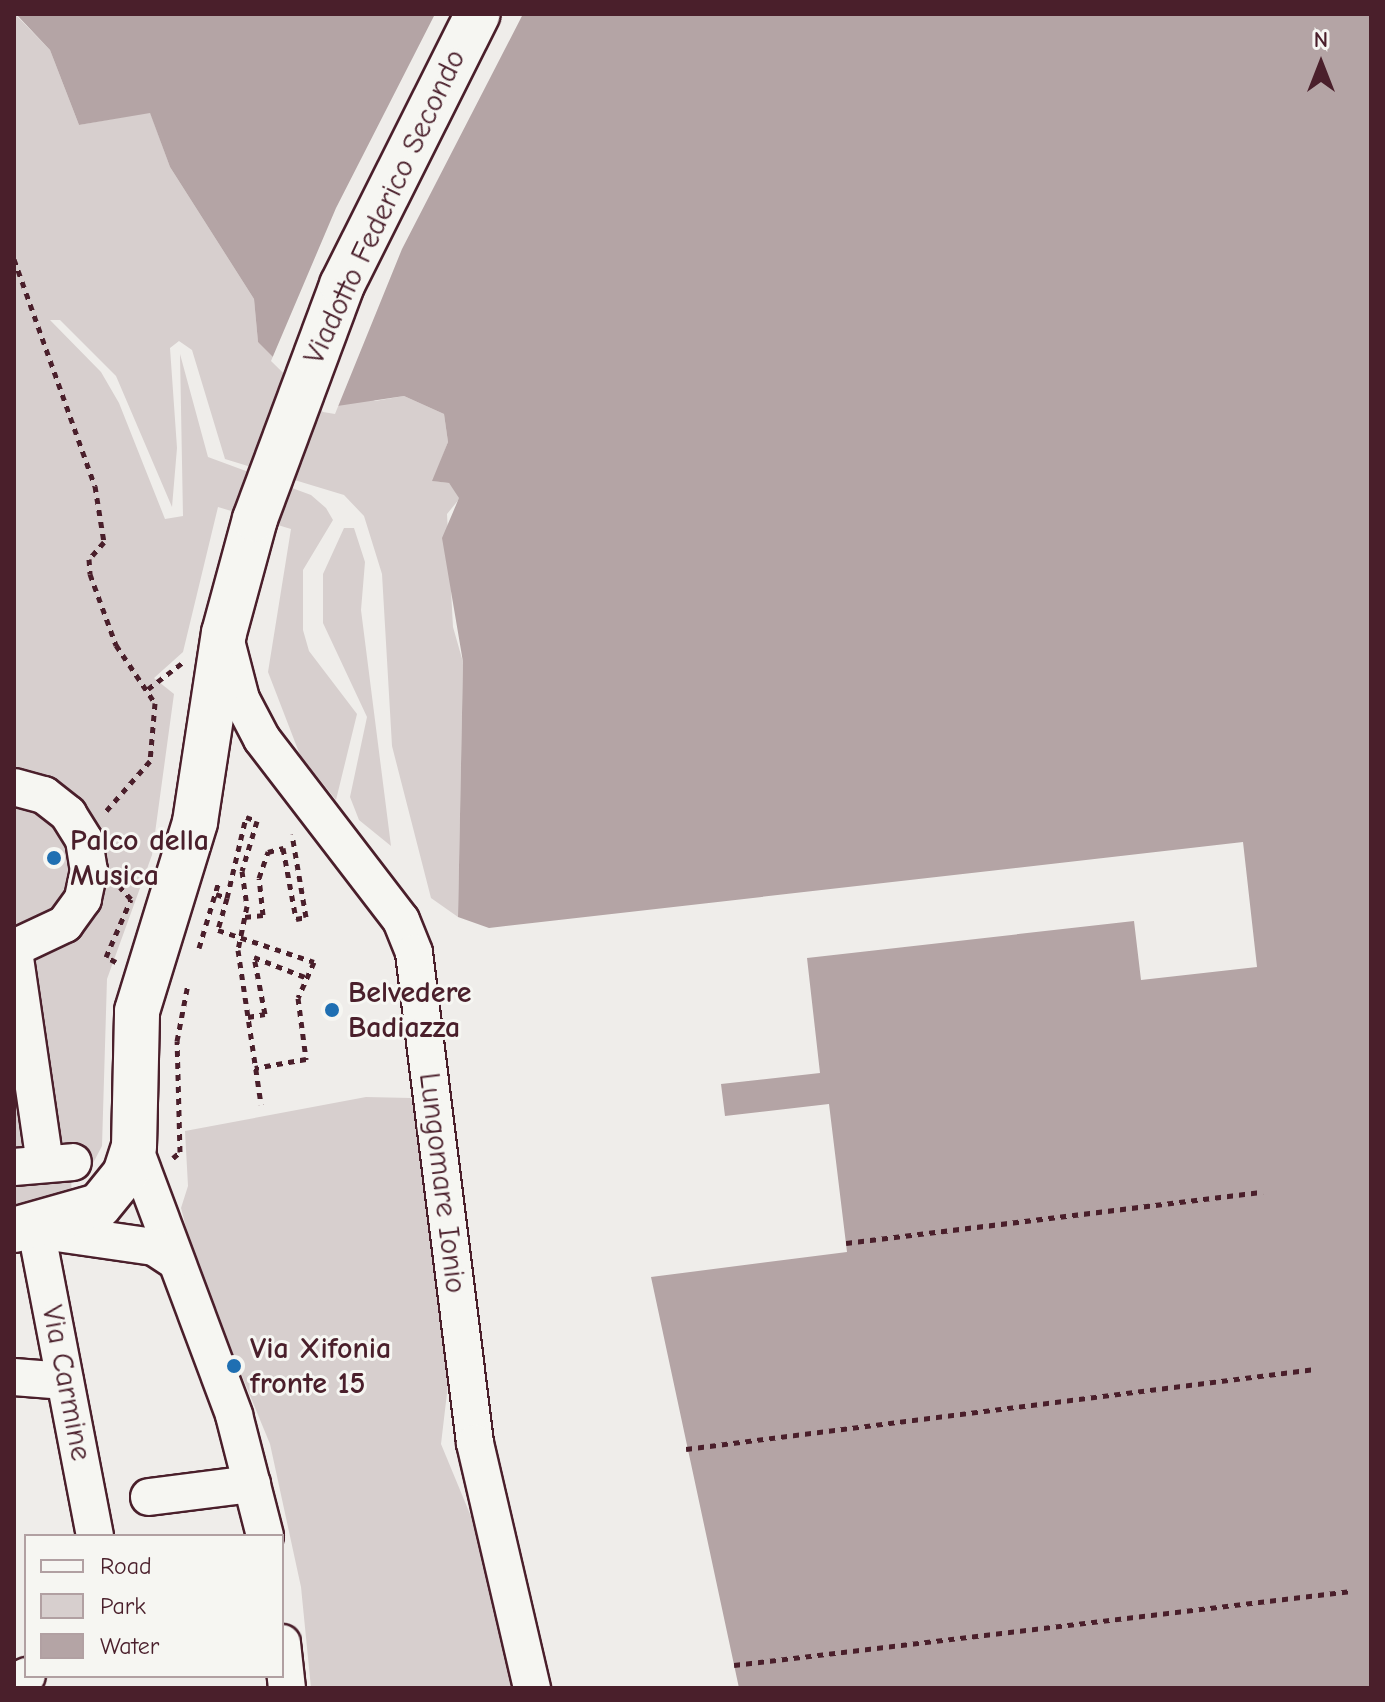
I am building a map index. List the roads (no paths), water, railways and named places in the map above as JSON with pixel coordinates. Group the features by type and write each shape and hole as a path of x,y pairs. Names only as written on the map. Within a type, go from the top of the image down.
{"main road":[{"name":"Viadotto Federico Secondo","path":"139,1166 137,1011 195,822 224,633 255,519 342,285 478,14"},
{"path":"25,1230 99,1206 139,1166"}],"street":[{"name":"Lungomare Ionio","path":"224,633 241,699 262,739 401,920 414,953 475,1443 532,1688"},
{"path":"14,787 44,795 68,814 84,840 89,870 83,899 65,924 41,942 14,950 44,1164"},
{"path":"139,1166 234,1415 264,1534"},
{"path":"25,1230 154,1247 174,1260"},
{"name":"Via Carmine","path":"25,1230 65,1381 95,1534"},
{"path":"14,1377 65,1381"},
{"path":"149,1497 252,1484"},
{"path":"284,1661 287,1688"}],"water":[{"path":"16,14 1371,14 1371,1688 739,1688 651,1277 847,1252 829,1104 725,1116 721,1084 820,1073 807,958 1134,921 1141,980 1257,967 1243,842 489,928 458,917 463,662 442,538 459,498 449,483 432,481 448,442 444,414 404,396 324,408 258,342 254,299 170,167 150,113 79,125 50,50"}],"place":[{"name":"Palco della Musica","path":"54,858"},
{"name":"Belvedere Badiazza","path":"332,1010"},
{"name":"Via Xifonia fronte 15","path":"234,1366"}]}
